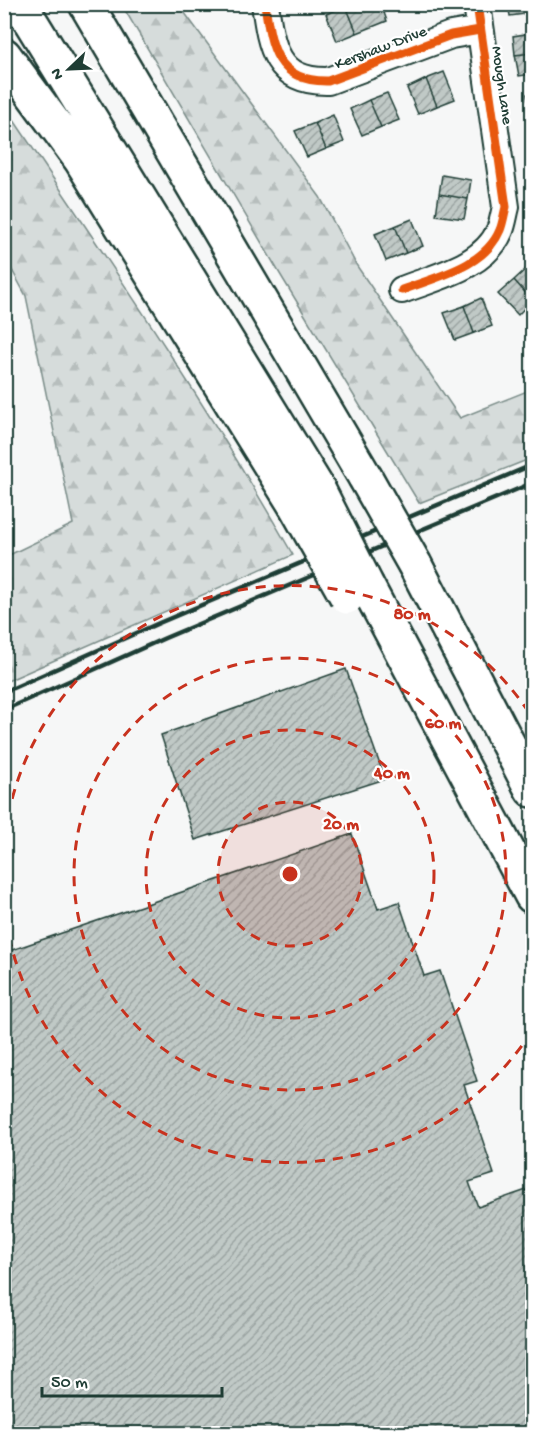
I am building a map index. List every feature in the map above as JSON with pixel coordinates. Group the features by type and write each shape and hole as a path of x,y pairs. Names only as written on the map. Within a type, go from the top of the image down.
{"highway":[{"path":"20,4 307,497 357,591 475,785 530,891"},
{"path":"86,4 415,565 532,790"},
{"path":"4,55 81,160 307,497"}],"street":[{"name":"Kershaw Drive","path":"265,4 273,50 290,73 311,81 328,81 451,35 480,30"},
{"name":"Mough Lane","path":"402,290 468,264 488,250 500,231 506,207 477,4"}],"green space":[{"path":"122,5 179,5 320,197 357,266 460,418 532,389 532,458 419,503 280,274"},
{"path":"5,107 189,384 293,555 5,682 5,557 73,524 26,296 5,257"}],"building":[{"path":"381,4 387,21 357,33 346,6"},
{"path":"508,4 532,4 532,13 510,16"},
{"path":"346,6 357,33 337,41 326,14"},
{"path":"532,33 532,53 515,55 513,36"},
{"path":"532,53 532,74 519,76 515,55"},
{"path":"444,72 455,99 437,106 426,79"},
{"path":"426,79 437,106 418,114 407,88"},
{"path":"387,93 399,120 381,127 369,100"},
{"path":"532,93 532,112 530,113 527,94"},
{"path":"369,100 381,127 362,135 350,109"},
{"path":"333,115 344,142 326,149 315,123"},
{"path":"315,123 326,149 307,157 295,131"},
{"path":"442,175 471,180 468,199 439,194"},
{"path":"439,194 468,199 464,219 436,215"},
{"path":"412,219 423,246 406,253 395,226"},
{"path":"395,226 406,253 386,261 375,234"},
{"path":"528,267 532,272 532,300 514,280"},
{"path":"514,280 532,300 518,315 498,294"},
{"path":"481,298 492,326 474,333 464,306"},
{"path":"464,306 474,333 455,340 444,313"},
{"path":"346,669 385,779 195,840 161,735"},
{"path":"352,834 378,909 399,902 424,976 440,971 477,1081 464,1085 494,1174 469,1182 478,1207 532,1188 532,1434 4,1434 4,948 6,952"}],"railway":[{"path":"4,692 159,623 532,465"},
{"path":"4,710 165,638 532,483"}],"cycle path":[{"path":"265,4 270,34 279,59 297,75 311,80 328,81 451,35 480,30"},
{"path":"402,290 444,275 471,262 493,243 502,224 506,207 477,4"}]}
